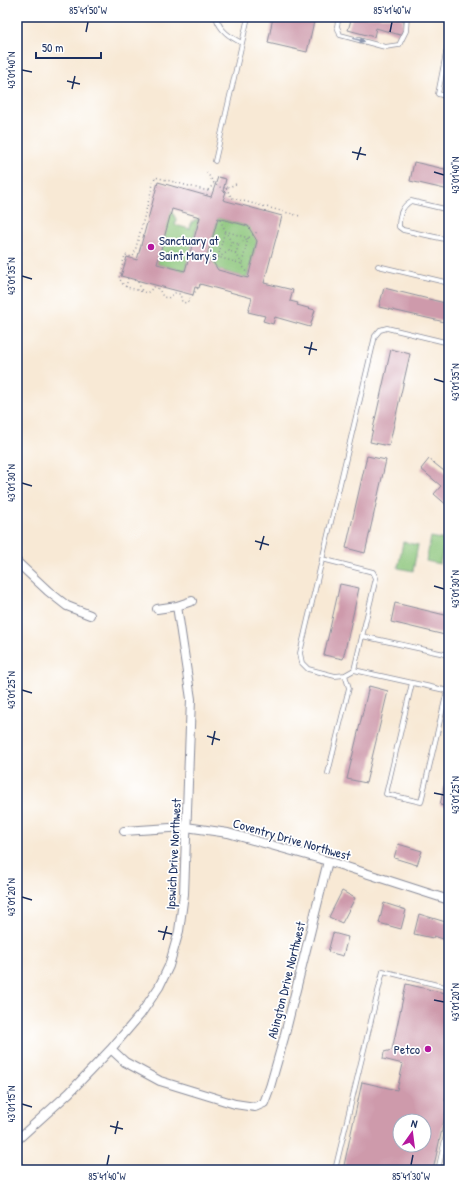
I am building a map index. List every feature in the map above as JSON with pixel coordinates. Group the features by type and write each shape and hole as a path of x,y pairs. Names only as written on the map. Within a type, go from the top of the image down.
{"street":[{"path":"17,562 48,591 67,606 90,615"},
{"path":"157,609 177,606 192,601"},
{"name":"Ipswich Drive Northwest","path":"17,1140 70,1093 111,1049 140,1015 159,987 169,966 179,931 184,894 191,699 177,606"},
{"name":"Coventry Drive Northwest","path":"124,831 186,827 228,833 328,861 449,900"},
{"name":"Abington Drive Northwest","path":"111,1049 125,1062 160,1082 235,1104 255,1107 264,1103 284,1038 328,861"},
{"path":"17,1165 22,1170"}],"lane":[{"path":"216,17 218,25 225,33 242,43"},
{"path":"215,161 248,17"},
{"path":"339,17 337,26 340,35 385,47 398,45 406,31 407,17"},
{"path":"449,38 438,94 449,96"},
{"path":"449,210 411,201 406,204 399,219 399,227 403,230 449,240"},
{"path":"378,266 449,282"},
{"path":"322,559 373,572 376,578 354,670 345,676 335,676 308,669 302,663 300,653 322,559 375,336 380,330 387,328 449,343"},
{"path":"362,636 449,655"},
{"path":"354,670 448,691 421,802 386,794 412,683"},
{"path":"328,772 349,688 345,676"},
{"path":"335,1170 382,972 449,988"},
{"path":"438,1170 449,1122"}],"path":[{"path":"207,172 214,184 226,188 232,198 300,216"},
{"path":"200,285 188,303 182,302 180,294 175,293 168,298 163,297 159,289 154,287 147,293 126,287 121,283 120,275 125,256 132,257 134,255 155,177 208,191"},
{"path":"226,188 238,183"},
{"path":"206,198 208,191 214,184"},
{"path":"220,220 231,242 229,251"},
{"path":"225,231 248,238"},
{"path":"218,257 225,231"},
{"path":"236,253 239,244 257,232"},
{"path":"242,264 248,238"},
{"path":"231,242 239,244"},
{"path":"208,264 229,251 236,253 247,274"},
{"path":"218,257 242,264"},
{"path":"126,287 128,278"},
{"path":"135,280 134,281 139,282 142,291"}],"green space":[{"path":"171,210 176,219 175,225 190,229 191,223 199,218 185,271 157,264"},
{"path":"218,218 256,229 259,234 247,278 209,267 214,264 211,259 206,262"},
{"path":"431,537 445,540 440,564 426,561"},
{"path":"403,542 418,545 413,571 398,568"}],"building":[{"path":"273,17 315,17 307,52 268,43"},
{"path":"352,17 397,17 403,19 403,30 400,35 376,28 374,37 348,30"},
{"path":"414,162 449,170 449,190 410,181"},
{"name":"Sanctuary at Saint Mary's","path":"218,177 226,179 223,191 226,192 223,200 282,216 264,283 293,290 290,301 298,303 297,305 315,310 310,327 275,317 273,324 263,321 265,316 248,312 252,298 200,284 199,288 195,287 193,295 121,276 127,257 137,260 158,182 211,197","holes":["172,209 200,217 185,271 157,264","218,218 248,226 257,241 248,278 218,270 208,254"]},
{"path":"384,288 449,304 449,323 379,307"},
{"path":"391,349 410,354 389,446 370,442"},
{"path":"367,456 386,460 365,553 346,548"},
{"path":"429,459 449,475 446,478 449,480 449,507 434,494 441,486 421,469"},
{"path":"340,584 359,588 343,659 324,655"},
{"path":"395,603 449,616 449,636 391,622"},
{"path":"369,686 388,691 366,783 347,779"},
{"path":"446,778 449,779 449,807 440,805"},
{"path":"398,844 422,851 417,865 394,858"},
{"path":"342,891 355,898 342,923 329,917"},
{"path":"384,903 406,910 401,929 379,923"},
{"path":"419,914 449,923 449,941 434,936 433,938 414,934"},
{"path":"333,933 348,937 343,956 328,952"},
{"path":"406,984 449,994 449,1080 445,1101 448,1102 433,1170 343,1170 362,1082 397,1090 403,1064 383,1059 384,1052 392,1050"}],"place":[{"name":"Sanctuary at Saint Mary's","path":"151,247"},
{"name":"Petco","path":"428,1049"}]}
